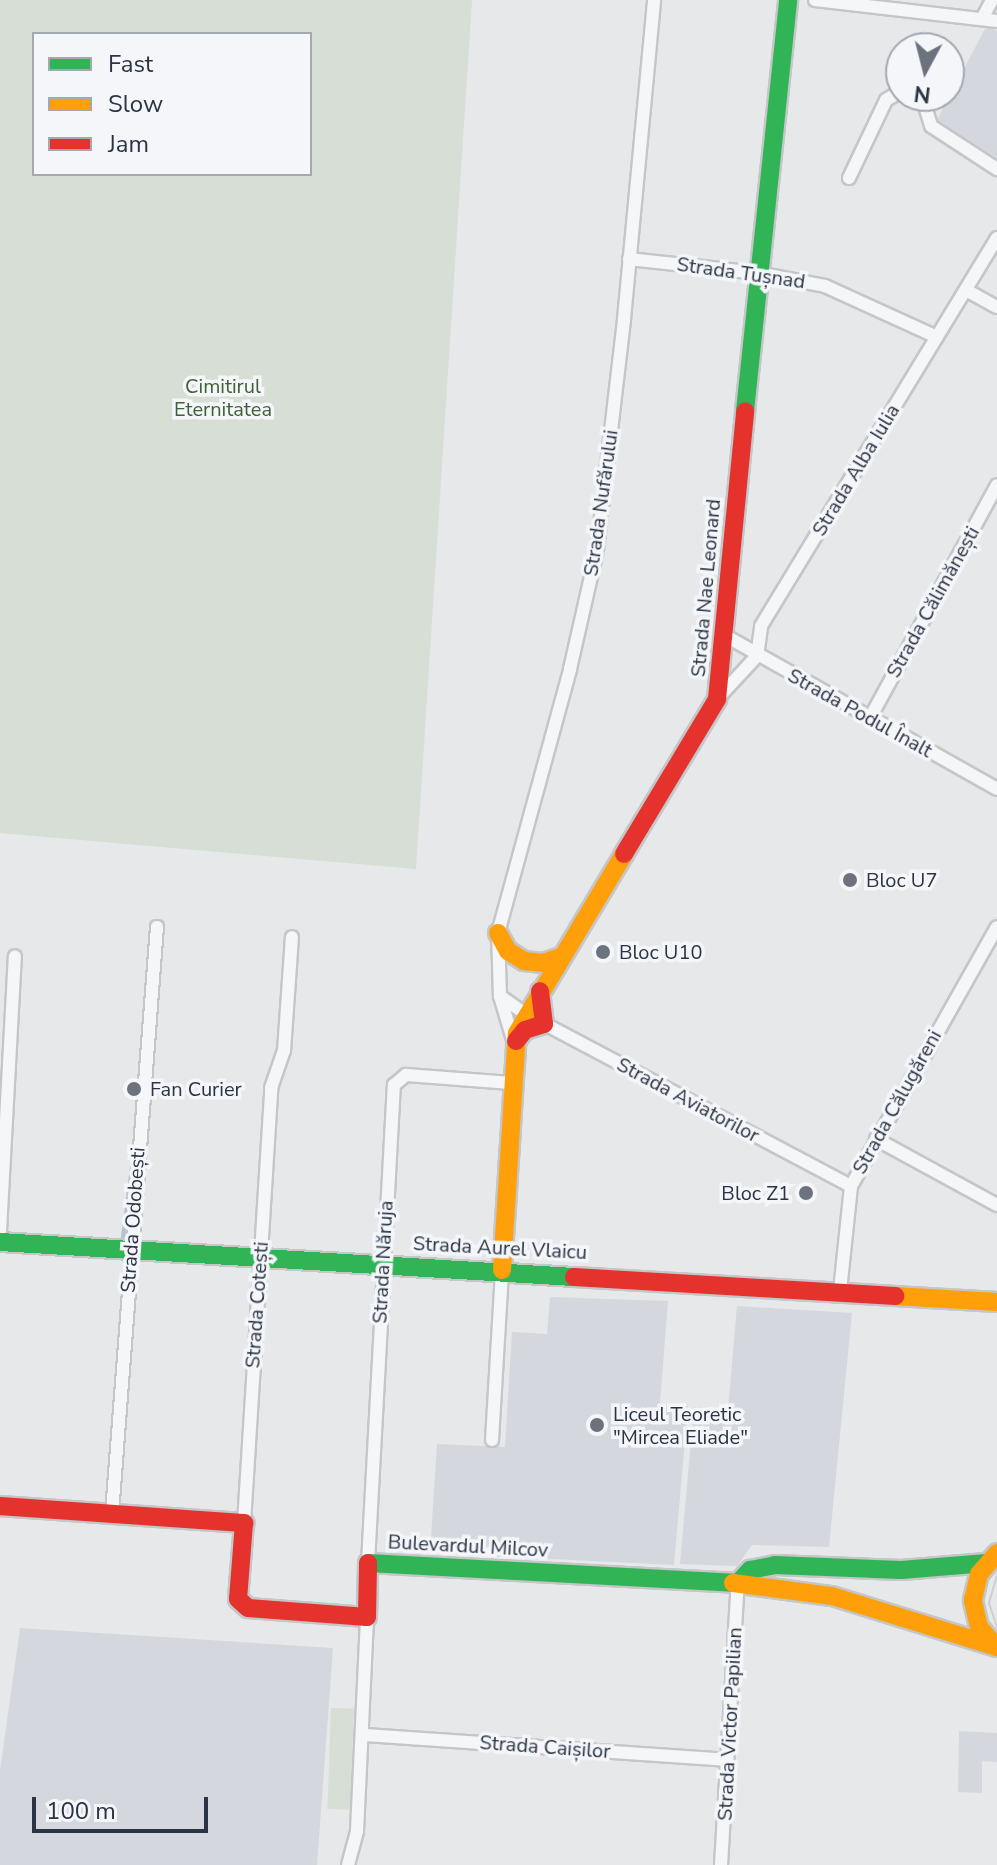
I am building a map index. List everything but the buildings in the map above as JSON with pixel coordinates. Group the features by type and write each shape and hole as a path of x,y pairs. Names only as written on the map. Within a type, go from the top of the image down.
{"street":[{"name":"Strada Nufărului","path":"514,1043 500,996 498,933 570,669 597,550 654,0"},
{"name":"Strada Nae Leonard","path":"502,1270 514,1043 526,1014 717,699 757,273 788,0"},
{"path":"815,0 997,21"},
{"path":"983,17 992,0"},
{"path":"849,178 885,102"},
{"path":"927,112 931,126 997,169"},
{"name":"Strada Alba Iulia","path":"717,699 757,656 761,626 997,238"},
{"name":"Strada Tușnad","path":"629,259 757,273 825,286 937,337"},
{"path":"966,290 997,307"},
{"name":"Strada Călimănești","path":"870,718 997,485"},
{"name":"Strada Podul Înalt","path":"724,635 997,789"},
{"name":"Strada Odobești","path":"112,1513 157,927"},
{"name":"Strada Călugăreni","path":"840,1291 851,1186 997,927"},
{"path":"498,933 508,951 524,961 543,963 560,957"},
{"name":"Strada Cotești","path":"244,1523 271,1088 284,1051 292,937"},
{"path":"0,1231 15,956"},
{"path":"514,1043 525,1030 544,1024 539,1004 540,991"},
{"path":"500,996 526,1014"},
{"name":"Strada Aviatorilor","path":"526,1014 851,1186"},
{"name":"Strada Năruja","path":"368,1563 382,1263 396,1081 406,1075 512,1083"},
{"path":"876,1139 997,1205"},
{"name":"Strada Aurel Vlaicu","path":"0,1242 997,1302"},
{"path":"492,1440 502,1270"},
{"path":"0,1506 244,1523 238,1599 241,1605 367,1617 364,1735 357,1831 348,1865"},
{"path":"738,1583 750,1570 775,1565 901,1570 992,1558"},
{"path":"992,1558 979,1574 973,1600 979,1627 997,1648"},
{"name":"Bulevardul Milcov","path":"367,1617 368,1563 738,1583 832,1596 997,1648"},
{"name":"Strada Victor Papilian","path":"721,1865 738,1583"},
{"name":"Strada Caișilor","path":"364,1735 727,1760"}],"shaded area":[{"path":"987,25 997,31 997,158 937,120 941,112 965,112 965,67"},
{"name":"Liceul Teoretic \"Mircea Eliade\"","path":"550,1297 668,1301 660,1403 688,1406 674,1565 430,1553 437,1444 505,1447 512,1332 547,1334"},
{"path":"737,1306 852,1313 829,1547 752,1545 737,1566 680,1564 694,1407 728,1409"},
{"path":"20,1628 333,1648 317,1865 0,1865 0,1771"},
{"path":"959,1731 997,1733 997,1762 982,1761 982,1793 958,1792"}],"green space":[{"name":"Cimitirul Eternitatea","path":"0,0 472,0 416,869 0,833"},
{"path":"331,1708 354,1709 350,1810 327,1809"}],"waterway":[{"path":"122,1245 135,1143"},
{"path":"377,1258 381,1219"}],"tram line":[{"path":"997,1575 989,1603 997,1627"}],"traffic: fast":[{"path":"745,411 788,0"},
{"path":"0,1242 574,1277"},
{"path":"368,1563 733,1583"},
{"path":"738,1583 750,1570 775,1565 901,1570 987,1563"}],"traffic: slow":[{"path":"502,1270 517,1033 624,854"},
{"path":"498,933 508,951 524,961 543,963 560,957"},
{"path":"895,1296 997,1302"},
{"path":"996,1647 979,1627 973,1600 979,1574 997,1553"},
{"path":"733,1583 832,1596 997,1647"}],"traffic: jam":[{"path":"624,854 717,699 745,411"},
{"path":"516,1041 525,1030 544,1024 540,991"},
{"path":"574,1277 895,1296"},
{"path":"0,1506 244,1523 238,1599 248,1608 367,1617 368,1563"}],"place":[{"name":"Bloc U7","path":"850,880"},
{"name":"Bloc U10","path":"603,952"},
{"name":"Fan Curier","path":"134,1089"},
{"name":"Bloc Z1","path":"806,1193"},
{"name":"Liceul Teoretic \"Mircea Eliade\"","path":"597,1425"}]}
